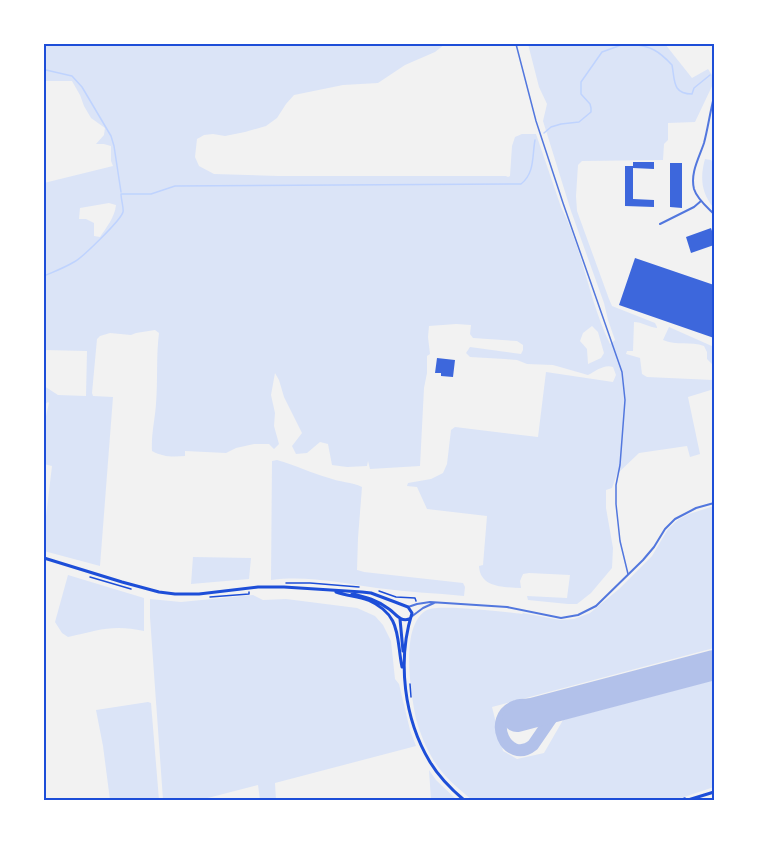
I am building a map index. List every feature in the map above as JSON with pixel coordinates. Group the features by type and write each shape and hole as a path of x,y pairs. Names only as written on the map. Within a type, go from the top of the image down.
{"main road":[{"path":"44,558 149,590 175,594 199,594 258,587 371,593 412,611 403,672"},
{"path":"332,590 367,600 378,606 388,614 396,626 413,723 423,751 438,774 464,801"},
{"path":"342,591 372,598 399,618 406,620 411,618"},
{"path":"403,608 399,618 404,659"},
{"path":"688,801 714,792"}],"street":[{"path":"714,97 694,176 695,192 714,214"},
{"path":"660,224 694,207 701,201"},
{"path":"403,608 426,602 526,610 551,617 570,617 585,613 596,606 643,560 675,519 696,507 714,503"},
{"path":"411,618 423,608 437,603"}],"lane":[{"path":"516,44 536,122 622,372 625,400 616,504 620,542 628,575"}],"path":[{"path":"416,598 417,604"},
{"path":"409,681 412,698"}],"shaded area":[{"path":"44,44 445,44 435,52 405,65 378,83 343,85 294,95 277,118 266,126 225,136 204,135 197,139 195,157 199,166 214,174 508,177 515,137 522,134 536,134 610,344 615,340 543,121 547,104 539,87 528,44 665,44 692,78 708,69 714,78 695,122 668,123 668,140 664,144 663,160 582,161 578,165 577,211 612,306 655,323 657,327 634,322 633,351 627,351 626,354 640,358 642,374 647,377 713,380 713,365 707,359 704,346 663,340 669,327 714,347 714,389 688,397 700,454 690,457 687,446 639,453 617,474 612,488 606,490 606,508 613,548 612,568 591,593 577,604 528,600 527,596 567,598 570,575 523,574 520,581 521,588 494,585 488,582 480,573 479,566 483,565 487,516 427,509 417,487 407,486 408,483 431,479 443,473 447,464 451,430 455,427 538,437 546,372 613,382 616,375 613,367 603,367 588,375 553,365 470,357 466,353 470,347 521,354 523,345 517,341 473,338 470,334 471,325 429,326 430,354 427,356 424,388 420,466 370,469 368,461 367,466 332,465 328,444 320,442 307,453 296,454 292,446 302,433 275,373 271,395 275,413 274,426 279,444 274,449 269,444 254,444 226,453 185,451 185,456 172,456 152,451 159,333 155,330 131,335 110,333 97,339 92,393 93,396 113,397 100,566 44,551 52,466 44,464 44,417 49,403 44,405 44,386 58,395 86,396 87,351 44,350 44,183 113,166 111,146 96,144 104,135 105,128 91,118 72,81 44,81","holes":["109,203 116,205 112,218 100,237 94,236 94,223 86,219 79,219 80,208","592,326 598,332 604,353 601,358 588,364 587,349 580,341 583,333"]},
{"path":"705,159 711,160 714,164 714,207 706,196 703,184 702,172"},
{"path":"277,460 362,487 357,570 463,583 464,596 311,579 271,580 272,461"},
{"path":"714,506 714,648 492,707 503,751 517,759 544,753 563,720 714,680 714,787 675,800 472,800 438,767 416,719 409,661 410,644 418,618 427,610 434,608 523,613 560,620 574,619 590,613 619,589 652,556 668,529 679,519"},
{"path":"193,557 251,558 249,579 191,584"},
{"path":"68,575 144,598 144,631 115,628 68,637 62,633 55,622"},
{"path":"253,595 263,600 286,599 357,608 375,616 383,625 391,641 395,679 399,684 416,746 275,783 276,800 260,800 258,785 200,800 163,800 150,599 181,602"},
{"path":"151,703 159,800 110,800 96,710"},
{"path":"429,770 436,780 457,800 431,800"}],"building":[{"path":"633,162 654,162 654,169 633,168 633,199 654,200 654,207 625,206 625,166 633,166"},
{"path":"670,163 682,163 682,208 670,207"},
{"path":"711,228 714,245 691,253 686,237"},
{"path":"635,258 714,285 714,338 619,305"},
{"path":"437,358 455,360 453,377 435,373"}],"waterway":[{"path":"544,133 551,127 579,122 591,112 590,104 581,94 581,82 602,52 624,44"},
{"path":"631,44 649,48 667,60 672,65 674,81 681,92 692,94 694,88 710,75"},
{"path":"46,70 72,76 82,87 111,136 121,192"},
{"path":"44,276 78,259 109,230 123,212 121,194 151,194 175,186 521,184 531,169 535,140"}],"taxiway":[{"path":"559,706 525,704 516,706 507,712 502,720 503,738 508,745 524,750 533,745 557,710 565,705"}],"runway":[{"path":"517,717 714,665"}]}
